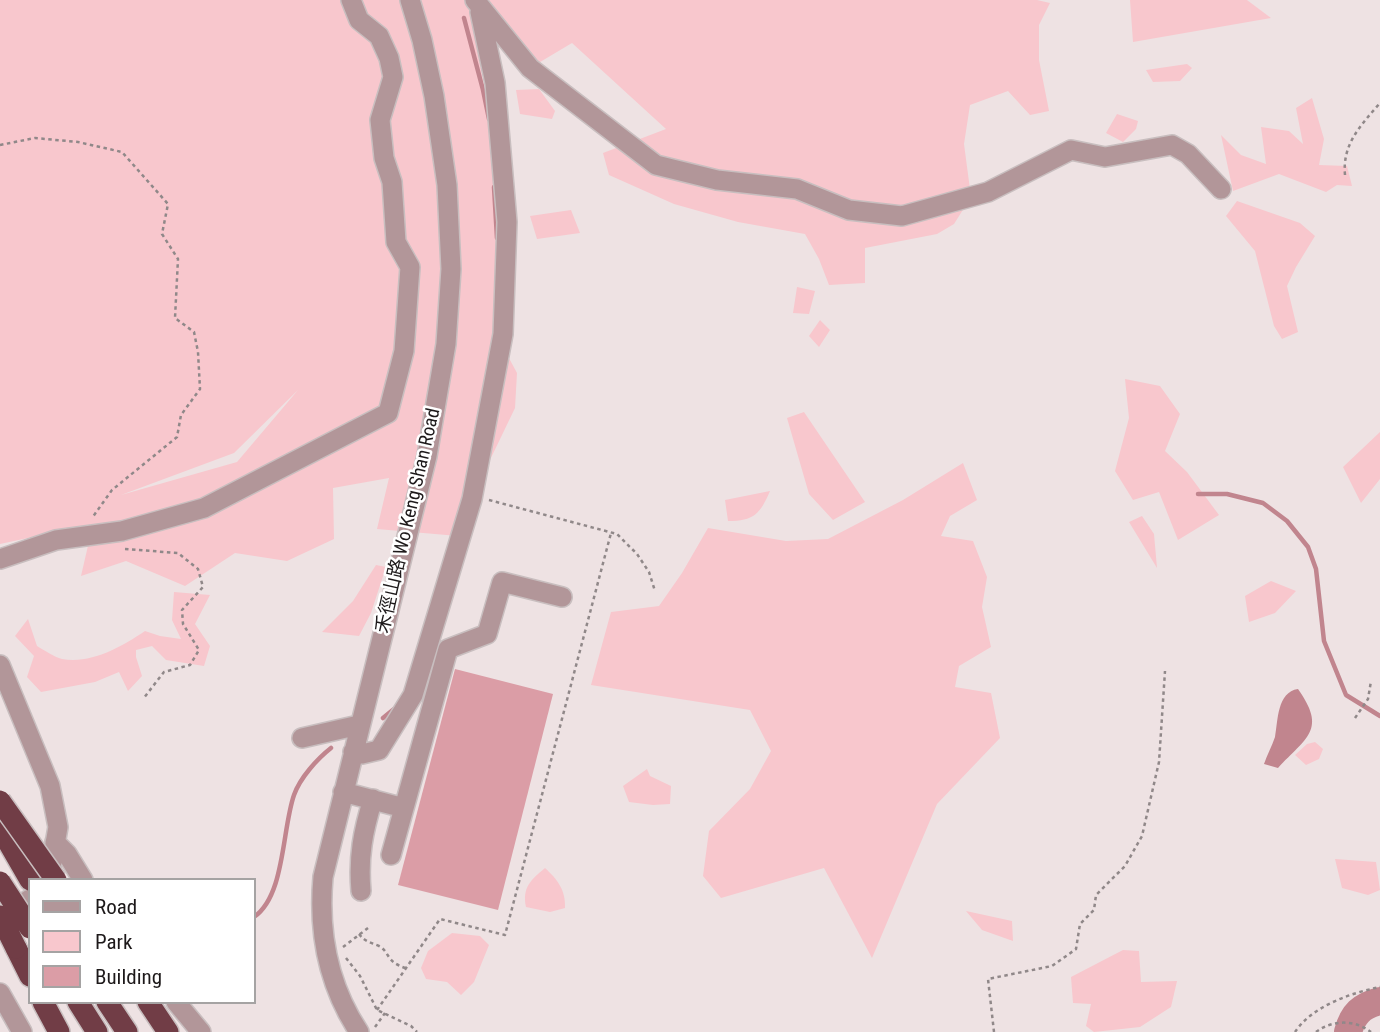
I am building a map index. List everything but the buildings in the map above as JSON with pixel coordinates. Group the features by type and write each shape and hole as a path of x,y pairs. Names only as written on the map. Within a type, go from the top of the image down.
{"highway":[{"path":"0,801 55,878"},
{"path":"0,828 29,878"},
{"path":"0,882 28,925"},
{"path":"0,917 28,972"},
{"path":"44,1004 59,1032"},
{"path":"79,1004 97,1032"},
{"path":"108,1004 127,1032"},
{"path":"149,1004 168,1032"}],"street":[{"path":"0,559 56,540 122,531 204,508 388,413 404,351 410,267 396,242 391,181 384,158 380,120 393,77 389,58 379,36 359,20 351,0"},
{"name":"禾徑山路 Wo Keng Shan Road","path":"367,1030 334,984 322,928 321,894 324,867 427,457 441,381 449,302 451,239 443,148 427,60 410,0"},
{"path":"477,2 530,68 656,164 717,180 797,189 849,211 902,216 988,192 1071,150 1105,156 1172,145 1188,155 1221,189"},
{"path":"353,752 362,754 379,750 413,695 472,499 503,334 507,222 495,83 477,2"},
{"path":"391,855 448,649 487,634 502,582 562,597"},
{"path":"0,665 50,786 58,827 50,873 46,878"},
{"path":"302,738 359,725"},
{"path":"343,792 404,808"},
{"path":"361,891 359,868 363,827 373,799"},
{"path":"55,842 67,854 82,878"},
{"path":"0,917 28,900"},
{"path":"0,993 22,1032"},
{"path":"178,1004 201,1032"}],"path":[{"path":"1345,175 1343,160 1346,150 1380,103"},
{"path":"0,145 35,138 78,142 122,152 168,204 162,234 178,259 175,318 194,332 196,342 200,389 181,415 177,437 112,490 77,538"},
{"path":"472,499 496,501 611,533 626,541 637,554 649,572 655,591"},
{"path":"377,1010 440,919 505,935 611,533"},
{"path":"115,548 178,553 198,569 203,587 182,610 183,624 199,650 190,665 164,672 143,699"},
{"path":"994,1032 988,979 1052,966 1076,949 1080,924 1094,910 1096,895 1125,866 1142,836 1159,762 1165,671"},
{"path":"1356,718 1368,699 1371,681"},
{"path":"368,928 345,943 341,953 360,976 377,1010 417,1032"},
{"path":"359,934 363,940 382,947 389,961 406,968"},
{"path":"1295,1032 1302,1022 1339,999 1380,987"},
{"path":"367,1030 385,1013"},
{"path":"1316,1032 1332,1023 1341,1022 1357,1024 1371,1032"}],"green space":[{"path":"0,0 477,0 475,34 501,184 496,334 517,373 515,408 489,462 468,497 458,536 377,529 389,478 333,488 334,539 287,561 235,553 185,586 126,561 81,576 93,524 0,544","holes":["298,390 237,462 121,495 234,453"]},
{"path":"480,0 1037,0 1050,3 1039,25 1039,60 1049,111 1030,115 1008,91 970,105 964,144 971,197 954,224 937,234 865,248 865,283 829,285 805,234 738,222 674,204 609,175 603,153 666,129 572,43 530,68"},
{"path":"1130,0 1247,0 1271,18 1133,42"},
{"path":"1187,64 1192,68 1180,81 1153,82 1146,70"},
{"path":"539,89 555,111 552,119 520,114 516,90"},
{"path":"1312,98 1324,139 1319,165 1347,166 1352,186 1337,185 1326,192 1279,174 1233,191 1221,135 1241,155 1266,164 1261,127 1289,131 1303,144 1296,108"},
{"path":"1117,114 1138,121 1136,129 1123,142 1106,133"},
{"path":"1237,201 1300,223 1315,236 1287,286 1298,332 1282,339 1274,326 1255,251 1226,216"},
{"path":"571,210 580,233 537,239 530,216"},
{"path":"797,287 815,291 809,314 793,313"},
{"path":"820,320 830,330 819,347 809,336"},
{"path":"1125,379 1160,386 1180,414 1165,451 1187,472 1219,515 1178,540 1159,492 1133,500 1115,471 1129,418"},
{"path":"804,412 865,502 833,520 809,494 787,418"},
{"path":"1380,432 1380,479 1361,503 1343,467"},
{"path":"963,463 977,500 950,516 941,536 973,541 987,577 982,607 991,647 959,666 955,687 991,693 1000,738 937,804 872,958 824,868 721,898 703,876 709,831 750,789 771,751 750,710 591,685 611,612 659,606 708,528 786,541 828,539 903,500"},
{"path":"770,491 755,515 744,520 728,521 725,500"},
{"path":"1142,516 1154,534 1157,568 1129,522"},
{"path":"376,565 386,567 371,613 359,636 322,632 353,601"},
{"path":"1271,581 1296,591 1275,613 1249,622 1245,596"},
{"path":"174,592 210,595 195,624 210,646 204,666 166,660 152,646 136,650 142,676 128,691 119,672 95,682 41,692 27,677 34,656 15,636 28,619 37,646 52,655 73,660 95,657 145,631 181,639 172,620"},
{"path":"1315,742 1323,749 1319,759 1306,765 1295,755 1307,744"},
{"path":"647,769 650,776 671,786 670,804 629,802 623,786"},
{"path":"1335,859 1376,862 1380,890 1368,895 1342,888"},
{"path":"545,868 560,885 565,908 550,912 526,907 525,894 529,884"},
{"path":"966,911 1012,921 1013,941 982,930"},
{"path":"452,933 480,936 489,945 474,982 461,995 447,982 426,979 421,968 428,951"},
{"path":"1123,950 1139,951 1141,982 1177,981 1171,1007 1140,1027 1094,1032 1086,1026 1091,1004 1073,1003 1071,977"}],"shaded area":[{"path":"1298,689 1311,714 1310,732 1278,768 1264,764 1275,737 1282,701 1291,691"}],"waterway":[{"path":"464,18 489,119"},
{"path":"494,187 497,238"},
{"path":"1198,494 1227,494 1263,503 1287,521 1308,547 1316,569 1324,641 1346,695 1380,716"},
{"path":"383,718 394,709"},
{"path":"256,915 272,894 294,795 310,769 331,748"},
{"path":"1348,1032 1352,1020 1359,1012 1380,1001"}]}
